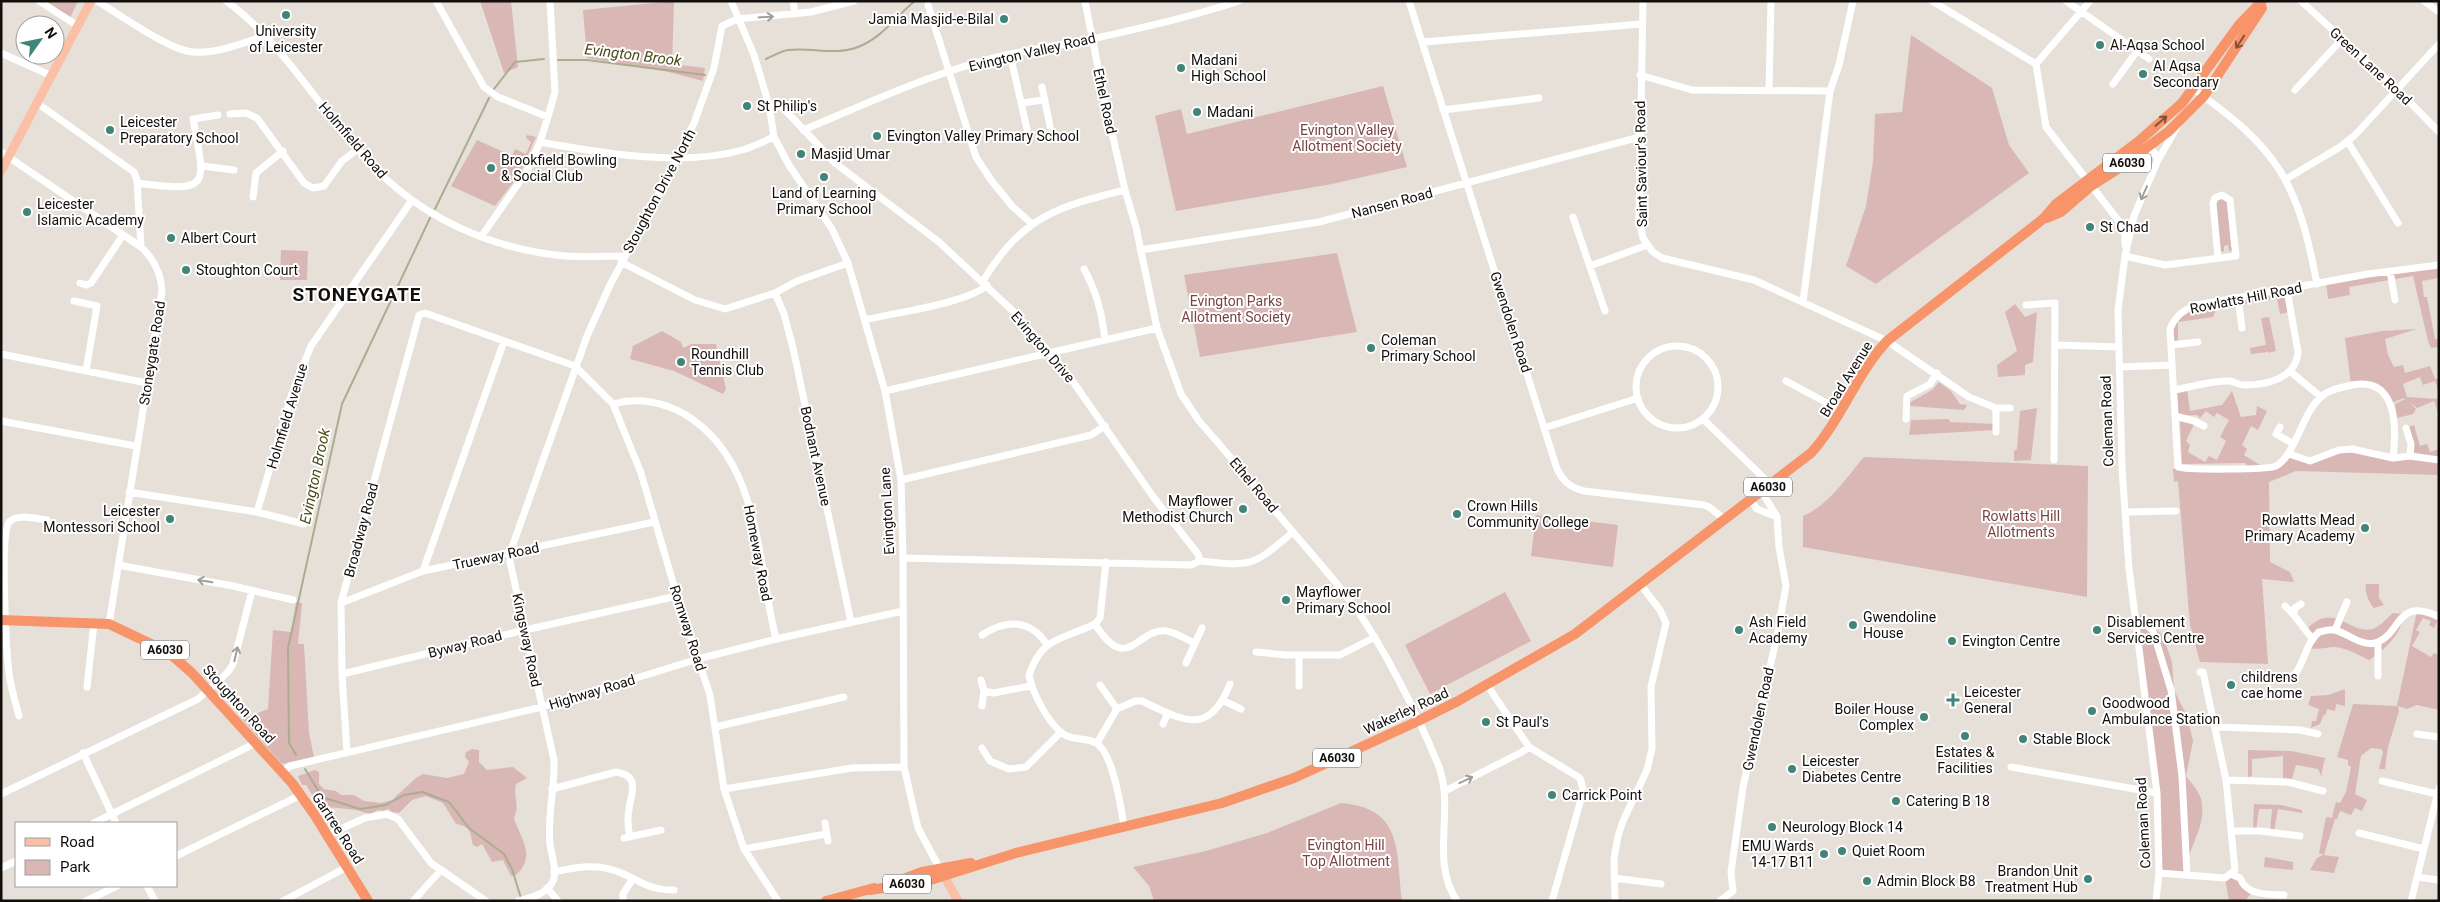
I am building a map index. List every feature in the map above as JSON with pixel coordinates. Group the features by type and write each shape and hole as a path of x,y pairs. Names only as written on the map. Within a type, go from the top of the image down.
{"highway":[{"name":"A6030","path":"2194,89 2239,26 2262,1"},
{"name":"A6030","path":"2204,96 2267,1"},
{"name":"Broad Avenue","path":"1724,519 1811,453 1824,438 1842,411 1869,362 1887,341 2043,219 2060,212 2088,183 2122,167 2194,89"},
{"name":"Broad Avenue","path":"2143,144 2182,118 2204,96"},
{"name":"Wakerley Road","path":"942,873 1124,826 1201,809 1249,795 1294,778 1418,721 1487,685 1575,634 1724,519"},
{"name":"Stoughton Road","path":"3,620 109,624 168,652 192,672 206,691 283,772"},
{"name":"Gartree Road","path":"283,772 327,835 368,901"},
{"name":"A6030","path":"826,901 870,890 924,882 942,873"}],"main road":[{"path":"1,172 5,154 37,103 91,1"},
{"name":"Evington Lane","path":"942,873 958,901"}],"street":[{"path":"39,1 78,26"},
{"path":"97,1 172,45 193,52 221,50 265,36"},
{"name":"Holmfield Road","path":"226,1 265,36 358,149 384,177 412,200 446,221 481,237 556,255 623,259"},
{"path":"436,1 484,88 498,97 548,117"},
{"path":"481,237 527,171 540,142 548,117 555,92 550,1"},
{"name":"Evington Lane","path":"731,1 737,19 754,55 769,105 774,137 789,165 832,230 848,263 885,391 901,480 904,767 918,828 942,873"},
{"path":"793,1 795,14"},
{"name":"Ethel Road","path":"1085,1 1125,190 1161,344 1186,401 1199,420 1336,582 1375,637 1438,765 1445,790 1444,862 1449,884 1457,901"},
{"name":"Evington Valley Road","path":"803,130 920,81 1010,54 1093,42 1200,14 1239,1"},
{"name":"Gwendolen Road","path":"1409,1 1556,468 1567,485 1584,491 1704,505 1724,519"},
{"name":"Saint Saviour's Road","path":"1643,1 1640,75 1639,220 1640,229 1647,245 1662,258 1671,262 1734,273 1754,280 1887,341 1937,373 1969,397 1996,408"},
{"path":"1769,90 1771,1"},
{"path":"1803,302 1830,91 1839,65 1853,1"},
{"path":"1932,1 2036,64 2046,127 2121,224 2125,233 2125,256 2165,265 2236,256 2230,200 2222,195 2217,197 2213,203 2218,258"},
{"path":"2066,1 2149,59"},
{"path":"2036,64 2090,1"},
{"name":"Green Lane Road","path":"2301,1 2397,89 2439,132"},
{"path":"2424,1 2439,12"},
{"path":"737,19 795,14 852,2"},
{"path":"928,5 976,157 991,180 1012,206 1032,224"},
{"name":"Stoughton Drive North","path":"575,366 623,259 678,158 694,122 714,68 722,26 737,19"},
{"path":"1423,42 1642,24"},
{"path":"2295,90 2343,38"},
{"path":"2286,179 2348,142 2439,44"},
{"path":"2113,84 2137,51"},
{"path":"1,53 52,76"},
{"path":"1010,54 1028,129"},
{"path":"1640,75 1692,90 1830,91"},
{"path":"1042,87 1043,100 1050,126"},
{"path":"2194,89 2252,134 2270,155 2286,179 2303,222 2317,284"},
{"path":"1443,110 1539,98"},
{"path":"1022,104 1043,100"},
{"path":"37,103 128,166 136,174 141,247"},
{"name":"Evington Drive","path":"769,105 780,106 835,163 939,242 985,283 1051,353 1105,426 1154,498 1198,554 1200,561"},
{"path":"230,114 246,114 257,118 283,151 304,183 314,188 324,186 342,161 358,149"},
{"path":"138,183 188,188 199,179 202,166 193,119 218,115"},
{"name":"Coleman Road","path":"2156,901 2159,873 2157,793 2135,625 2122,468 2118,310 2125,256 2134,216 2158,160 2182,118"},
{"path":"540,142 594,151 659,158 678,158 742,150 774,137"},
{"name":"Nansen Road","path":"1140,250 1319,222 1640,137"},
{"path":"2348,142 2398,223"},
{"path":"2143,144 2154,152 2158,160"},
{"path":"253,197 256,173 283,151"},
{"name":"Stoneygate Road","path":"5,154 141,247 156,267 162,291 109,624"},
{"path":"202,166 234,170"},
{"path":"865,320 975,293 985,283 995,261 1017,236 1032,224 1075,202 1125,190"},
{"name":"Holmfield Avenue","path":"257,512 292,393 310,346 412,200"},
{"path":"2121,224 2125,224 2134,216"},
{"path":"1573,217 1606,311"},
{"path":"80,283 86,285 90,283 123,235"},
{"path":"1590,266 1647,245"},
{"path":"623,259 695,300 725,309 774,293 797,281 848,263"},
{"name":"Rowlatts Hill Road","path":"2289,454 2276,466 2270,468 2251,470 2223,468 2186,469 2178,467 2175,390 2170,345 2170,329 2174,320 2189,307 2390,271 2439,265"},
{"path":"1084,269 1095,290 1102,311 1105,340"},
{"path":"2390,271 2395,300"},
{"path":"2175,390 2229,381 2244,385 2256,384 2279,379 2291,372 2297,357 2296,340 2287,290"},
{"name":"Bodnant Avenue","path":"774,293 784,314 793,348 851,622"},
{"path":"2238,298 2242,328"},
{"path":"74,301 97,306 86,371"},
{"path":"2026,305 2055,303 2054,460"},
{"name":"Broadway Road","path":"346,752 341,603 420,314 425,313 504,341"},
{"path":"885,391 1157,328"},
{"path":"423,571 504,341 575,366"},
{"path":"2170,345 2198,342"},
{"path":"2055,345 2118,348"},
{"path":"1671,346 1682,346 1696,350 1709,360 1716,373 1719,386 1716,400 1703,419 1685,428 1668,428 1655,422 1646,414 1638,398 1636,383 1643,363 1656,352 1671,346"},
{"path":"1,354 147,383"},
{"path":"2119,368 2172,365"},
{"name":"Romway Road","path":"575,366 614,404 640,473 677,596 710,695 724,789 744,849 778,901"},
{"name":"Kingsway Road","path":"547,888 552,882 554,872 549,826 554,760 510,562 510,553 575,366"},
{"path":"2291,372 2321,397"},
{"path":"1906,419 1907,396 1930,384 1937,373"},
{"path":"1786,381 1842,411"},
{"path":"2393,458 2396,430 2388,400 2380,389 2374,385 2363,383 2339,388 2321,397 2292,443 2289,454 2310,460 2339,450 2352,450 2393,458 2410,456 2439,460"},
{"path":"1544,428 1638,398"},
{"name":"Homeway Road","path":"614,404 629,400 660,403 677,410 699,423 726,454 749,501 776,639"},
{"path":"1996,432 1996,408 2010,408"},
{"path":"2175,416 2204,426"},
{"path":"1703,419 1771,485"},
{"path":"1,422 136,446"},
{"path":"901,480 1092,435 1105,426"},
{"path":"2280,426 2276,434 2292,443"},
{"path":"2406,428 2411,444 2410,456"},
{"path":"129,492 257,512 304,524"},
{"name":"Gwendolen Road","path":"1720,901 1733,891 1730,872 1743,787 1786,586 1777,517 1762,492"},
{"path":"1750,500 1757,509 1777,517"},
{"path":"2126,512 2176,511"},
{"path":"19,716 10,678 3,620 6,528 11,521 18,517 47,520"},
{"name":"Trueway Road","path":"341,603 423,571 654,522"},
{"path":"903,558 1191,565 1200,561 1244,565 1264,557 1293,532"},
{"path":"1106,562 1103,609 1100,618 1095,624 1047,645 1034,661 1029,675 1031,686 1040,704 1061,732 1097,743 1105,754 1113,777 1124,826"},
{"path":"118,565 293,600"},
{"path":"1615,901 1614,859 1623,821 1647,770 1652,749 1651,687 1666,623 1663,615 1640,584"},
{"path":"1,794 198,699 228,672 233,664 252,591"},
{"name":"Byway Road","path":"342,674 677,596"},
{"path":"2335,630 2347,602"},
{"path":"2294,614 2295,608 2301,604"},
{"path":"2285,606 2294,614 2297,622 2312,638"},
{"name":"Highway Road","path":"283,772 290,766 542,707 698,659 776,639 903,611"},
{"path":"2295,674 2312,638 2319,632 2335,630 2362,643 2378,642 2386,637 2405,614 2417,611 2431,613 2439,617"},
{"path":"86,687 94,623"},
{"path":"982,635 993,628 1011,624 1032,627 1040,634 1047,645"},
{"path":"1095,624 1105,639 1117,647 1129,647 1155,633 1166,631 1194,643"},
{"path":"2135,625 2150,626 2153,631 2170,690 2182,776 2187,874"},
{"path":"1186,663 1202,628"},
{"path":"1256,652 1299,656 1340,655 1375,637"},
{"path":"2378,642 2378,676"},
{"path":"1299,656 1299,686"},
{"path":"2159,873 2225,878 2231,874 2235,864 2226,780 2203,672 2200,672"},
{"path":"1,681 10,678"},
{"path":"981,680 984,691 982,706"},
{"path":"1097,743 1117,709 1135,701 1142,701 1188,721 1198,720 1217,711 1224,700 1230,684"},
{"path":"1487,685 1529,746 1577,775 1583,789 1552,901"},
{"path":"984,691 993,692 1031,686"},
{"path":"1100,686 1117,709"},
{"path":"715,727 844,696"},
{"path":"1224,700 1241,709"},
{"path":"1163,724 1168,713"},
{"path":"2216,727 2300,730 2318,734"},
{"path":"982,748 990,761 1009,769 1026,767 1061,732"},
{"path":"2417,734 2439,737"},
{"path":"96,822 256,743"},
{"path":"1445,790 1522,752 1529,746"},
{"path":"83,754 115,822"},
{"path":"724,789 852,768 904,767"},
{"path":"2011,767 2157,793"},
{"path":"552,789 616,772 624,773 629,777 634,789 628,818 627,838 662,830"},
{"path":"2226,780 2288,782 2323,791"},
{"path":"2382,781 2438,791 2412,901"},
{"path":"178,855 300,795"},
{"path":"327,835 365,818 387,814 398,819 426,858 486,901"},
{"path":"744,849 827,838 825,823"},
{"path":"2231,831 2260,830 2300,836"},
{"path":"2359,833 2424,849"},
{"path":"1,868 15,861"},
{"path":"554,872 576,867 594,866 621,873 632,880 660,890 674,890"},
{"path":"283,901 347,867"},
{"path":"413,901 441,870"},
{"path":"2231,874 2240,878 2242,886 2251,892 2282,897"},
{"path":"1614,878 1661,884"},
{"path":"2417,878 2439,880"},
{"path":"623,901 623,894 632,880"},
{"path":"86,901 115,887"},
{"path":"148,887 155,901"},
{"path":"522,900 547,888 558,901"}],"green space":[{"path":"46,1 78,1 70,18"},
{"path":"480,1 511,1 518,67 504,73"},
{"path":"674,1 672,64 705,68 703,81 669,72 587,58 583,10"},
{"path":"1911,35 1992,88 2009,145 2029,173 1876,284 1846,266 1866,206 1873,162 1875,114 1902,112"},
{"name":"Evington Valley Allotment Society","path":"1383,86 1407,167 1332,184 1176,211 1155,116 1181,109 1187,134"},
{"name":"Brookfield Bowling & Social Club","path":"527,135 536,137 519,175 495,206 451,186 477,140 512,156 515,149 526,154 531,142 526,138"},
{"path":"2219,198 2227,200 2231,247 2234,250 2229,251 2228,245 2224,246 2224,251 2220,252 2216,201"},
{"path":"281,250 308,251 307,280 280,280"},
{"name":"Evington Parks Allotment Society","path":"1337,253 1357,332 1200,357 1184,275"},
{"path":"2439,265 2439,278 2422,281 2424,297 2427,297 2435,339 2439,339 2439,351 2437,347 2431,348 2428,341 2413,276 2349,287 2350,295 2328,299 2326,283"},
{"path":"2287,290 2289,312 2280,314 2277,299 2239,305 2238,298"},
{"path":"2231,302 2236,307 2216,310 2213,317 2178,322 2178,340 2175,341 2173,332 2177,322 2187,311 2201,306"},
{"path":"2015,304 2025,317 2037,312 2033,362 2025,365 2025,375 1998,377 1997,365 2017,351 2005,312"},
{"path":"2269,317 2276,351 2268,353 2267,350 2267,352 2251,354 2250,348 2266,345 2261,318"},
{"path":"2417,329 2385,339 2388,355 2394,367 2403,365 2405,373 2430,366 2435,379 2439,378 2439,393 2435,381 2423,385 2420,377 2403,384 2407,397 2439,399 2439,415 2434,401 2417,408 2409,402 2416,409 2413,414 2397,418 2395,404 2404,398 2389,404 2377,387 2351,385 2345,338 2382,331"},
{"name":"Roundhill Tennis Club","path":"662,331 681,342 683,348 692,344 716,344 726,389 723,394 674,371 630,359 633,346"},
{"path":"1939,382 1951,391 1960,404 1967,405 1964,410 1910,406 1909,403 1932,390"},
{"path":"2187,388 2190,411 2222,405 2232,391 2241,417 2256,415 2257,406 2267,411 2258,430 2251,426 2242,445 2247,449 2244,455 2263,467 2247,466 2245,463 2182,464 2180,422 2184,420 2195,422 2186,441 2190,445 2188,452 2205,462 2209,456 2217,460 2226,441 2220,437 2229,420 2217,413 2214,417 2206,411 2200,418 2197,415 2175,416 2175,391"},
{"path":"2037,408 2031,460 2014,461 2014,451 2017,449 2020,411"},
{"path":"1949,419 1950,422 1996,424 1996,430 1909,435 1911,420"},
{"path":"2414,425 2420,446 2427,444 2430,452 2439,449 2439,475 2296,471 2269,482 2270,562 2290,572 2294,582 2262,579 2268,664 2200,662 2190,625 2178,481 2174,482 2173,469 2178,467 2270,468 2289,454 2310,461 2339,450 2393,458 2410,456 2406,428"},
{"name":"Rowlatts Hill Allotments","path":"1864,457 2088,466 2087,597 1803,547 1803,516 1829,498"},
{"path":"1536,515 1618,525 1613,567 1531,556"},
{"path":"2366,584 2379,584 2379,598 2384,605 2374,608 2367,597"},
{"path":"1505,592 1531,641 1430,694 1405,645"},
{"path":"296,602 302,603 298,644 304,644 309,733 314,757 282,764 242,719 268,709 273,630 291,632"},
{"path":"2417,611 2439,617 2434,628 2429,625 2431,621 2423,618 2416,630 2420,632 2412,646 2431,657 2434,653 2439,655 2439,710 2417,705 2407,709 2398,706 2399,711 2388,747 2385,769 2379,769 2383,752 2381,749 2371,748 2361,756 2355,794 2367,800 2362,811 2355,808 2351,815 2340,811 2337,819 2335,819 2324,855 2339,857 2334,873 2310,870 2317,858 2323,855 2319,853 2326,817 2334,818 2332,817 2336,802 2340,803 2346,792 2351,767 2348,765 2348,760 2337,757 2353,704 2397,706"},
{"path":"2393,613 2405,614 2400,628 2387,646 2369,660 2335,647 2317,649 2307,647 2312,638 2305,631 2315,622 2324,618 2333,618 2363,629 2372,629"},
{"path":"2141,614 2163,636 2172,662 2174,690 2187,716 2193,741 2186,776 2200,796 2202,819 2190,855 2187,874 2159,873 2157,793 2135,625"},
{"path":"2345,689 2345,706 2336,704 2335,711 2327,709 2320,724 2311,728 2312,721 2316,721 2319,709 2308,705 2311,696 2328,695"},
{"path":"472,749 479,750 479,762 487,770 513,767 527,778 516,784 515,788 516,814 514,818 523,840 526,854 522,868 516,875 511,876 503,860 492,862 482,844 477,847 473,845 469,830 456,824 443,803 426,796 412,800 399,813 388,809 384,811 378,810 370,814 356,810 318,806 313,801 313,796 306,785 302,785 298,776 315,770 319,772 319,784 324,789 336,791 341,795 354,795 364,801 381,803 392,800 423,774 447,778 464,774 469,762 465,757 466,752"},
{"path":"2248,750 2291,751 2325,758 2321,776 2318,769 2296,765 2291,782 2283,782 2283,756 2252,759 2252,776 2248,777"},
{"name":"Evington Hill Top Allotment","path":"1341,803 1361,807 1376,814 1386,823 1393,836 1397,850 1402,901 1154,901 1149,886 1133,867 1206,851 1267,833"},
{"path":"2254,804 2281,805 2302,810 2302,813 2278,809 2274,832 2270,832 2272,809 2259,809 2256,831 2253,831"},
{"path":"2265,857 2293,862 2293,870 2264,867"},
{"path":"2231,874 2252,892 2246,900 2229,901 2225,878"}],"waterway":[{"name":"Evington Brook","path":"766,59 788,50 841,51 858,47 882,32 915,1"},
{"name":"Evington Brook","path":"494,89 515,62 544,59"},
{"name":"Evington Brook","path":"558,60 587,60 705,75"},
{"name":"Evington Brook","path":"435,209 489,98"},
{"name":"Evington Brook","path":"296,755 289,743 288,648 342,404 430,218"},
{"name":"Evington Brook","path":"305,769 322,797 360,809 386,805 404,795 422,792 449,802 469,828 504,854 512,869 521,898"}],"place":[{"name":"University of Leicester","path":"286,15"},
{"name":"Jamia Masjid-e-Bilal","path":"1004,19"},
{"name":"Al-Aqsa School","path":"2100,45"},
{"name":"Madani High School","path":"1181,68"},
{"name":"Al Aqsa Secondary","path":"2143,74"},
{"name":"St Philip's","path":"747,106"},
{"name":"Madani","path":"1197,112"},
{"name":"Leicester Preparatory School","path":"110,130"},
{"name":"Evington Valley Primary School","path":"877,136"},
{"name":"Masjid Umar","path":"801,154"},
{"name":"Brookfield Bowling & Social Club","path":"491,168"},
{"name":"Land of Learning Primary School","path":"824,177"},
{"name":"Leicester Islamic Academy","path":"27,212"},
{"name":"St Chad","path":"2090,227"},
{"name":"Albert Court","path":"171,238"},
{"name":"Stoughton Court","path":"186,270"},
{"name":"Coleman Primary School","path":"1371,348"},
{"name":"Roundhill Tennis Club","path":"681,362"},
{"name":"Mayflower Methodist Church","path":"1243,509"},
{"name":"Crown Hills Community College","path":"1457,514"},
{"name":"Leicester Montessori School","path":"170,519"},
{"name":"Rowlatts Mead Primary Academy","path":"2365,528"},
{"name":"Mayflower Primary School","path":"1286,600"},
{"name":"Gwendoline House","path":"1853,625"},
{"name":"Ash Field Academy","path":"1739,630"},
{"name":"Disablement Services Centre","path":"2097,630"},
{"name":"Evington Centre","path":"1952,641"},
{"name":"childrens cae home","path":"2231,685"},
{"name":"Leicester General","path":"1953,700"},
{"name":"Goodwood Ambulance Station","path":"2092,711"},
{"name":"Boiler House Complex","path":"1924,717"},
{"name":"St Paul's","path":"1486,722"},
{"name":"Estates & Facilities","path":"1965,736"},
{"name":"Stable Block","path":"2023,739"},
{"name":"Leicester Diabetes Centre","path":"1792,769"},
{"name":"Carrick Point","path":"1552,795"},
{"name":"Catering B 18","path":"1896,801"},
{"name":"Neurology Block 14","path":"1772,827"},
{"name":"Quiet Room","path":"1842,851"},
{"name":"EMU Wards 14-17 B11","path":"1824,854"},
{"name":"Brandon Unit Treatment Hub","path":"2088,879"},
{"name":"Admin Block B8","path":"1867,881"}],"district":[{"name":"STONEYGATE","path":"357,294"}]}
